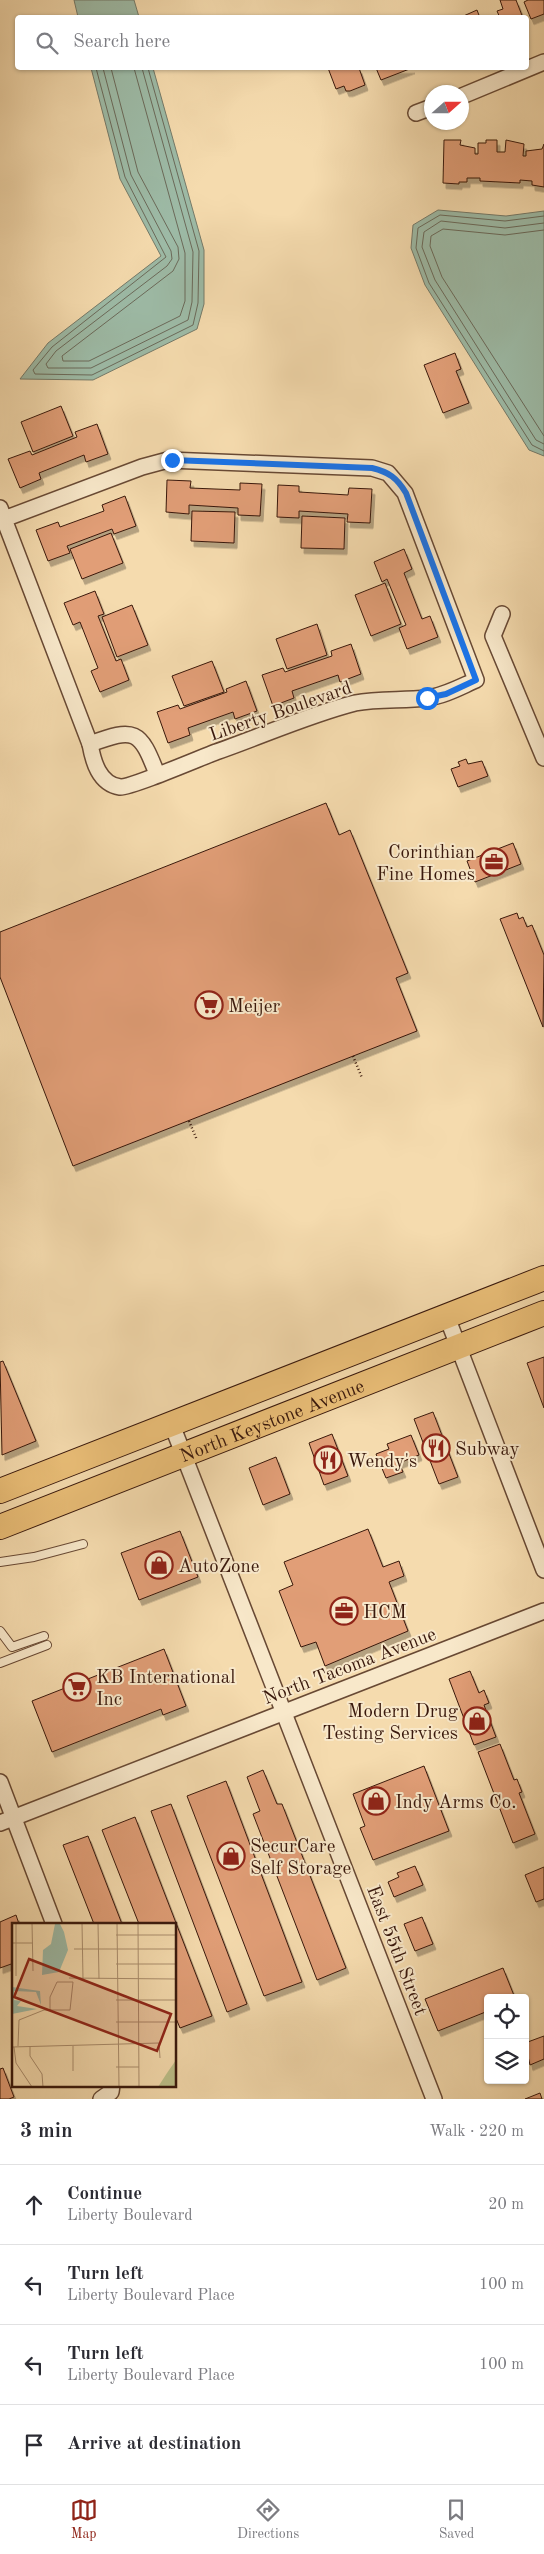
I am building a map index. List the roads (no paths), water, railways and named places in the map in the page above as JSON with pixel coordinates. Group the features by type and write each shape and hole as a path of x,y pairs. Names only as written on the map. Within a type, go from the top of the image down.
{"main road":[{"name":"North Keystone Avenue","path":"0,1491 544,1278"},
{"name":"North Keystone Avenue","path":"0,1527 544,1313"}],"street":[{"path":"529,68 544,62"},
{"path":"469,93 525,70"},
{"path":"416,113 424,110"},
{"name":"Liberty Boulevard","path":"168,460 372,468 388,473 406,493 476,680 446,694 427,698 383,699 354,704 126,786 108,783 99,773 90,744 2,514 168,460"},
{"path":"502,614 493,636 544,758"},
{"path":"90,744 116,734 137,737 147,747 157,774"},
{"path":"447,1317 544,1570"},
{"name":"East 55th Street","path":"172,1425 434,2099"},
{"name":"North Tacoma Avenue","path":"7,1820 544,1611"},
{"path":"0,1782 7,1820 54,1923"}],"lane":[{"path":"0,1562 34,1557 83,1544"},
{"path":"0,1631 12,1647 44,1636"},
{"path":"0,1663 47,1645"}],"water":[{"path":"74,0 134,0 138,15 78,15"},
{"path":"92,70 154,70 204,250 204,304 197,329 93,380 20,379 48,343 161,256 120,179"},
{"path":"438,210 506,216 544,211 544,456 529,450 425,285 411,248 413,225"}],"place":[{"name":"Corinthian Fine Homes","path":"494,862"},
{"name":"Meijer","path":"209,1005"},
{"name":"Subway","path":"436,1448"},
{"name":"Wendy's","path":"328,1460"},
{"name":"AutoZone","path":"159,1565"},
{"name":"HCM","path":"344,1611"},
{"name":"KB International Inc","path":"77,1687"},
{"name":"Modern Drug Testing Services","path":"477,1721"},
{"name":"Indy Arms Co.","path":"376,1801"},
{"name":"SecurCare Self Storage","path":"231,1856"}]}
